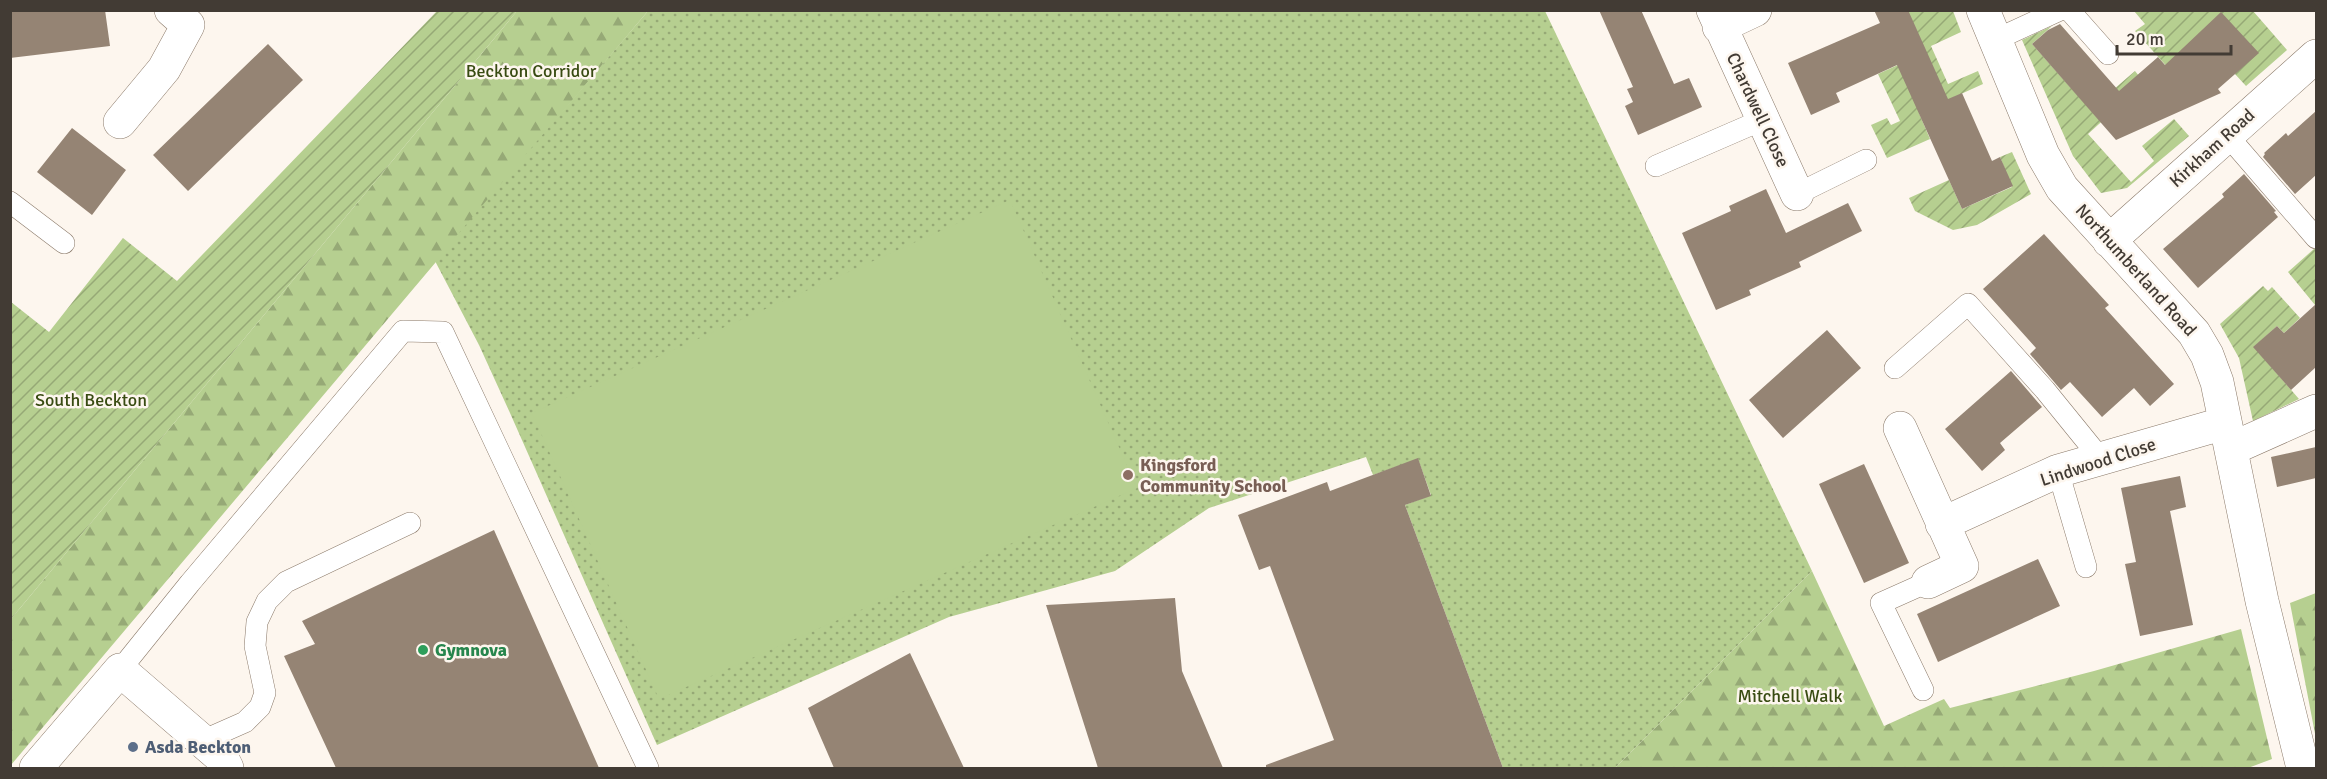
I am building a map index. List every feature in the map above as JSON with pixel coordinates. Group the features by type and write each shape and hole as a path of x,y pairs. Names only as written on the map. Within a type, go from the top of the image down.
{"street":[{"path":"120,122 164,69 188,25 171,10"},
{"name":"Chardwell Close","path":"1755,10 1716,19 1797,194"},
{"name":"Northumberland Road","path":"1989,25 2043,155 2062,188 2194,333 2207,355 2217,382 2262,601 2303,768"},
{"name":"Kirkham Road","path":"2109,241 2316,56"},
{"name":"Lindwood Close","path":"1942,524 2058,471 2101,459 2228,436 2316,411"},
{"path":"1900,428 1962,566 1928,582"},
{"path":"36,768 120,670 222,758 226,768"}],"lane":[{"path":"1989,25 2060,10"},
{"path":"2069,10 2108,54"},
{"path":"1656,166 1762,120"},
{"path":"2227,135 2316,238"},
{"path":"1797,194 1866,160"},
{"path":"10,202 64,243"},
{"path":"1895,368 1968,304 2045,390 2101,459"},
{"path":"120,670 190,583 403,331 443,332 648,768"},
{"path":"2058,471 2086,567"},
{"path":"202,741 245,722 260,707 265,693 255,646 256,630 257,622 267,601 286,582 410,522"},
{"path":"1923,690 1881,603 1928,582"}],"green space":[{"name":"South Beckton","path":"437,11 517,11 11,619 11,302 49,332 123,238 177,281"},
{"name":"Beckton Corridor","path":"517,11 648,11 11,765 11,619"},
{"name":"Kingsford Community School","path":"648,11 1545,11 1812,571 1615,768 1503,768 1405,505 1431,495 1418,459 1373,475 1366,457 1209,508 1115,571 949,617 657,745 479,345 435,261"},
{"path":"1908,11 1953,11 1961,32 1931,46 1948,84 1978,71 1983,84 1919,113 1930,139 1887,158 1871,125 1887,118 1891,125 1900,121 1878,74 1900,64"},
{"path":"2134,11 2253,11 2287,50 2246,86 2235,74 2169,69 2135,31 2145,24"},
{"path":"2052,26 2032,44 2071,88 2113,90 2135,71 2148,87 2110,114 2088,134 2131,182 2154,161 2142,146 2174,119 2189,136 2127,188 2101,193 2073,156 2022,40"},
{"path":"2012,152 2031,194 1977,225 1953,230 1915,211 1909,198 1949,180 1962,209 2012,187 2000,157"},
{"path":"1010,200 1137,488 659,699 532,413"},
{"path":"2315,248 2316,304 2315,305 2288,272"},
{"path":"2263,286 2268,291 2272,287 2300,318 2284,333 2277,326 2254,347 2299,399 2253,421 2239,358 2220,324"},
{"name":"Mitchell Walk","path":"1812,571 1884,726 1944,699 1950,708 2094,671 2241,629 2272,759 2248,768 1615,768"},
{"path":"2316,593 2316,739 2290,603"}],"building":[{"path":"10,10 105,10 110,46 10,58"},
{"path":"1599,10 1641,10 1674,84 1689,78 1702,107 1638,135 1625,106 1633,102 1627,89 1633,87"},
{"path":"1874,10 1908,10 1948,99 1962,93 1992,161 2000,157 2013,186 1962,209 1897,65 1836,93 1840,102 1811,115 1788,63 1880,23"},
{"path":"2221,12 2259,53 2218,89 2221,93 2116,140 2032,44 2048,30 2060,24 2119,91 2158,57 2165,65"},
{"path":"268,44 303,80 188,191 153,155"},
{"path":"2316,111 2316,175 2295,194 2263,157 2264,153 2286,133 2288,136"},
{"path":"72,128 126,170 92,215 37,172"},
{"path":"2244,174 2276,211 2274,212 2278,217 2198,288 2163,249 2224,197 2222,194"},
{"path":"1766,189 1786,233 1848,203 1862,231 1799,262 1801,267 1749,290 1751,295 1716,310 1682,233 1731,211 1729,206"},
{"path":"2044,234 2109,305 2105,308 2174,384 2150,406 2134,388 2102,417 2070,382 2061,390 2030,354 2036,348 1983,289"},
{"path":"2316,304 2316,367 2291,390 2253,347 2277,326 2284,333"},
{"path":"1827,330 1861,368 1783,438 1749,400"},
{"path":"2011,371 2042,407 2000,443 2005,450 1982,471 1945,429"},
{"path":"2316,447 2316,478 2277,487 2271,457"},
{"path":"1418,458 1431,496 1405,505 1503,768 1266,768 1266,765 1334,740 1270,566 1259,570 1238,515 1327,482 1330,491"},
{"path":"1864,464 1909,563 1864,583 1819,484"},
{"path":"2180,476 2186,507 2170,511 2193,625 2140,636 2125,564 2136,562 2121,488"},
{"name":"Gymnova","path":"494,530 599,768 336,768 284,656 315,644 302,621"},
{"path":"2038,559 2060,606 1938,662 1917,614"},
{"path":"1175,598 1182,671 1223,768 1098,768 1046,605"},
{"path":"910,653 964,768 834,768 808,708"}],"place":[{"name":"Kingsford Community School","path":"1128,475"},
{"name":"Gymnova","path":"423,650"},
{"name":"Asda Beckton","path":"133,747"}]}
